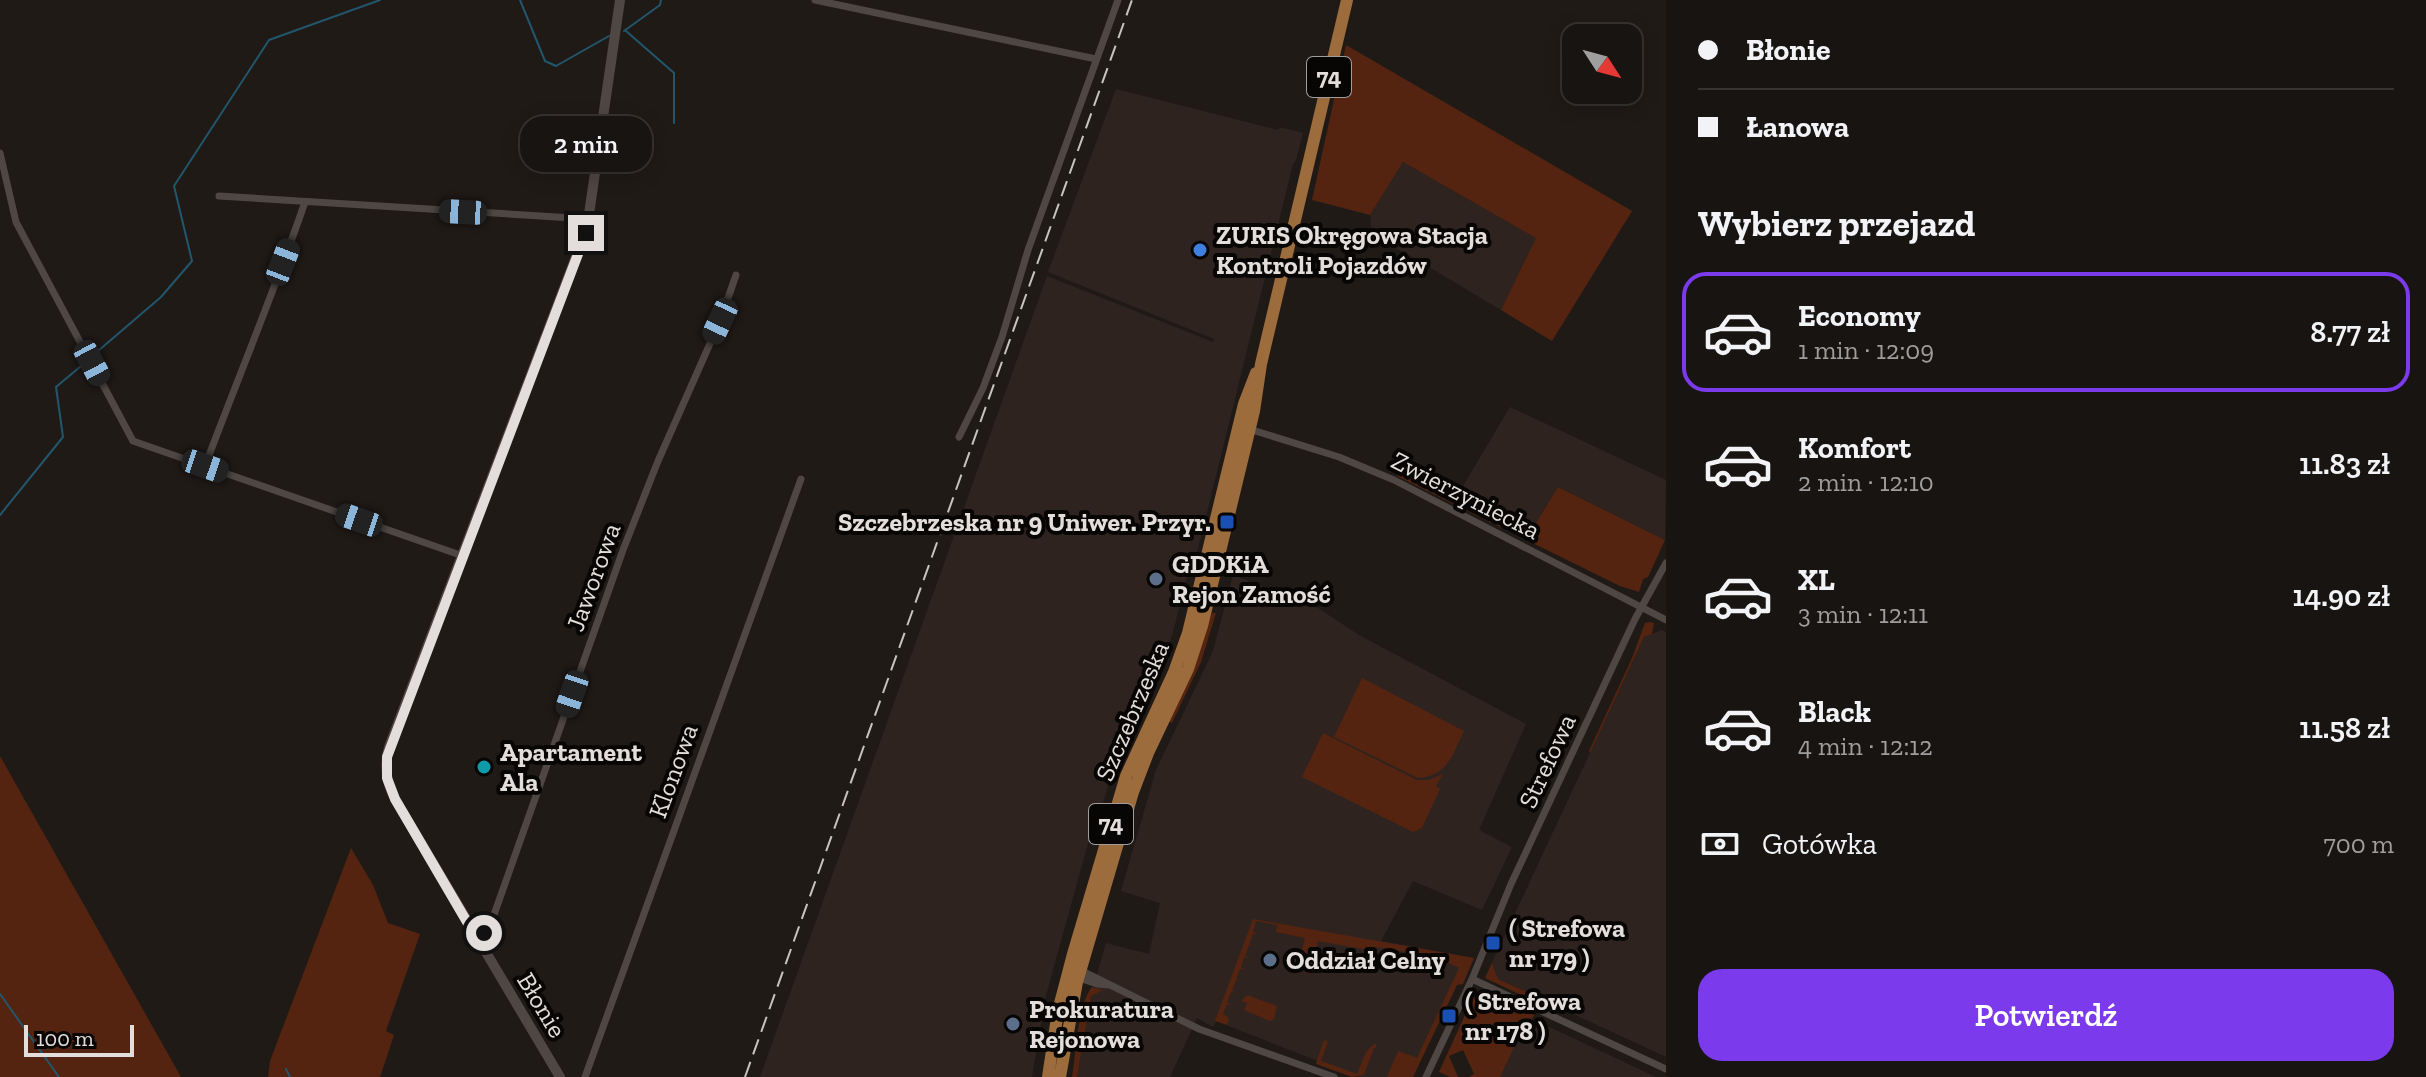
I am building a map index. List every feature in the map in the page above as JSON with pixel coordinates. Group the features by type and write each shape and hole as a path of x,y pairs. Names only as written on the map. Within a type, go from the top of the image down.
{"main road":[{"name":"Szczebrzeska","path":"1048,1077 1126,776 1174,672 1188,633 1244,428 1251,384 1261,362 1347,0"},
{"name":"Szczebrzeska","path":"1060,1077 1076,972"}],"street":[{"name":"Błonie","path":"560,1077 391,792 386,768 391,743 589,219 620,0"},
{"path":"815,0 1096,59"},
{"path":"959,437 983,388 1002,337 1028,250 1118,0"},
{"path":"0,153 16,222 133,441 463,556"},
{"path":"219,196 589,219"},
{"path":"205,466 305,202"},
{"name":"Jaworowa","path":"477,939 490,926 623,550 720,321 736,275"},
{"name":"Zwierzyniecka","path":"1244,428 1339,457 1394,480 1666,620"},
{"name":"Klonowa","path":"585,1077 801,479"},
{"name":"Strefowa","path":"1426,1077 1472,979 1508,891 1642,607 1666,563"},
{"path":"1076,972 1199,1029 1334,1077"},
{"path":"1472,979 1666,1069"}],"shaded area":[{"path":"1346,45 1632,211 1552,341 1501,310 1536,238 1403,162 1370,215 1312,200"},
{"path":"1116,89 1278,130 1279,127 1303,133 1193,569 1189,569 1172,636 1114,753 1116,758 1092,829 1045,999 1032,1077 760,1077 1047,276 1213,342 1214,339 1048,272"},
{"path":"1403,162 1537,238 1501,310 1409,255 1372,237 1370,215"},
{"path":"1510,407 1666,480 1665,540 1558,487 1533,529 1527,527 1525,531 1457,496"},
{"path":"1401,461 1457,496 1530,533 1558,487 1665,540 1639,592 1620,586 1397,476"},
{"path":"1233,575 1318,608 1359,635 1526,724 1479,830 1512,847 1482,910 1413,881 1381,941 1469,957 1412,1077 1358,1077 1216,1021 1213,1027 1197,1018 1170,1077 1077,1077 1090,999 1106,943 1149,954 1160,903 1121,891 1156,770 1213,651"},
{"path":"1212,613 1216,613 1201,662 1172,723 1168,721"},
{"path":"1645,623 1654,623 1652,634 1644,637 1590,753"},
{"path":"1662,630 1666,632 1666,1057 1498,979 1492,963 1644,637"},
{"path":"1362,678 1464,731 1443,769 1418,778 1334,737"},
{"path":"1323,733 1417,780 1429,780 1443,774 1436,786 1440,789 1422,828 1413,832 1302,777"},
{"path":"0,756 181,1077 0,1077"},
{"path":"351,848 373,885 388,923 420,934 386,1031 394,1035 380,1077 268,1077 270,1061"},
{"path":"1253,919 1474,958 1463,984 1457,985 1413,1077 1387,1077 1398,1051 1417,1058 1459,968 1436,957 1318,941 1310,974 1304,971 1307,964 1293,959 1294,954 1301,954 1305,938 1276,932 1277,925 1256,921 1253,932 1258,935 1253,934 1249,944 1254,946 1249,945 1245,956 1250,958 1244,957 1241,967 1245,970 1240,969 1236,979 1241,981 1236,980 1232,991 1237,993 1231,992 1227,1002 1232,1005 1227,1004 1223,1014 1229,1018 1227,1025 1215,1021"},
{"path":"1510,922 1492,963 1498,979 1540,998 1536,1002 1485,978"},
{"path":"1092,987 1103,990 1091,996 1077,1077 1072,1077 1081,1016"},
{"path":"1476,991 1485,992 1534,1015 1532,1019 1528,1018 1500,1077 1469,1077 1474,1074 1463,1050 1449,1056 1458,1077 1450,1077 1439,1072"},
{"path":"1247,995 1277,1006 1274,1019 1270,1021 1244,1010 1247,1003 1241,1001"},
{"path":"1528,1017 1656,1077 1500,1077"},
{"path":"1324,1040 1328,1041 1321,1061 1357,1074 1366,1052 1375,1043 1377,1047 1364,1075 1352,1077 1316,1064"}],"waterway":[{"path":"91,357 161,297 192,261 174,186 269,40 380,0"},
{"path":"520,0 545,61 556,66 609,36"},
{"path":"624,31 660,5 661,0"},
{"path":"626,31 674,73 674,123"},
{"path":"0,515 63,437 56,387 87,361"},
{"path":"0,994 59,1077"},
{"path":"286,1069 290,1077"}],"railway":[{"path":"745,1077 1132,0"}],"place":[{"name":"ZURIS Okręgowa Stacja Kontroli Pojazdów","path":"1200,250"},
{"name":"Szczebrzeska nr 9 Uniwer. Przyr.","path":"1227,522"},
{"name":"GDDKiA Rejon Zamość","path":"1156,579"},
{"name":"Apartament Ala","path":"484,767"},
{"name":"( Strefowa nr 179 )","path":"1493,943"},
{"name":"Oddział Celny","path":"1270,960"},
{"name":"( Strefowa nr 178 )","path":"1449,1016"},
{"name":"Prokuratura Rejonowa","path":"1013,1024"}],"route":[{"path":"484,933 477,939 395,799 388,785 387,757 586,233"}]}
